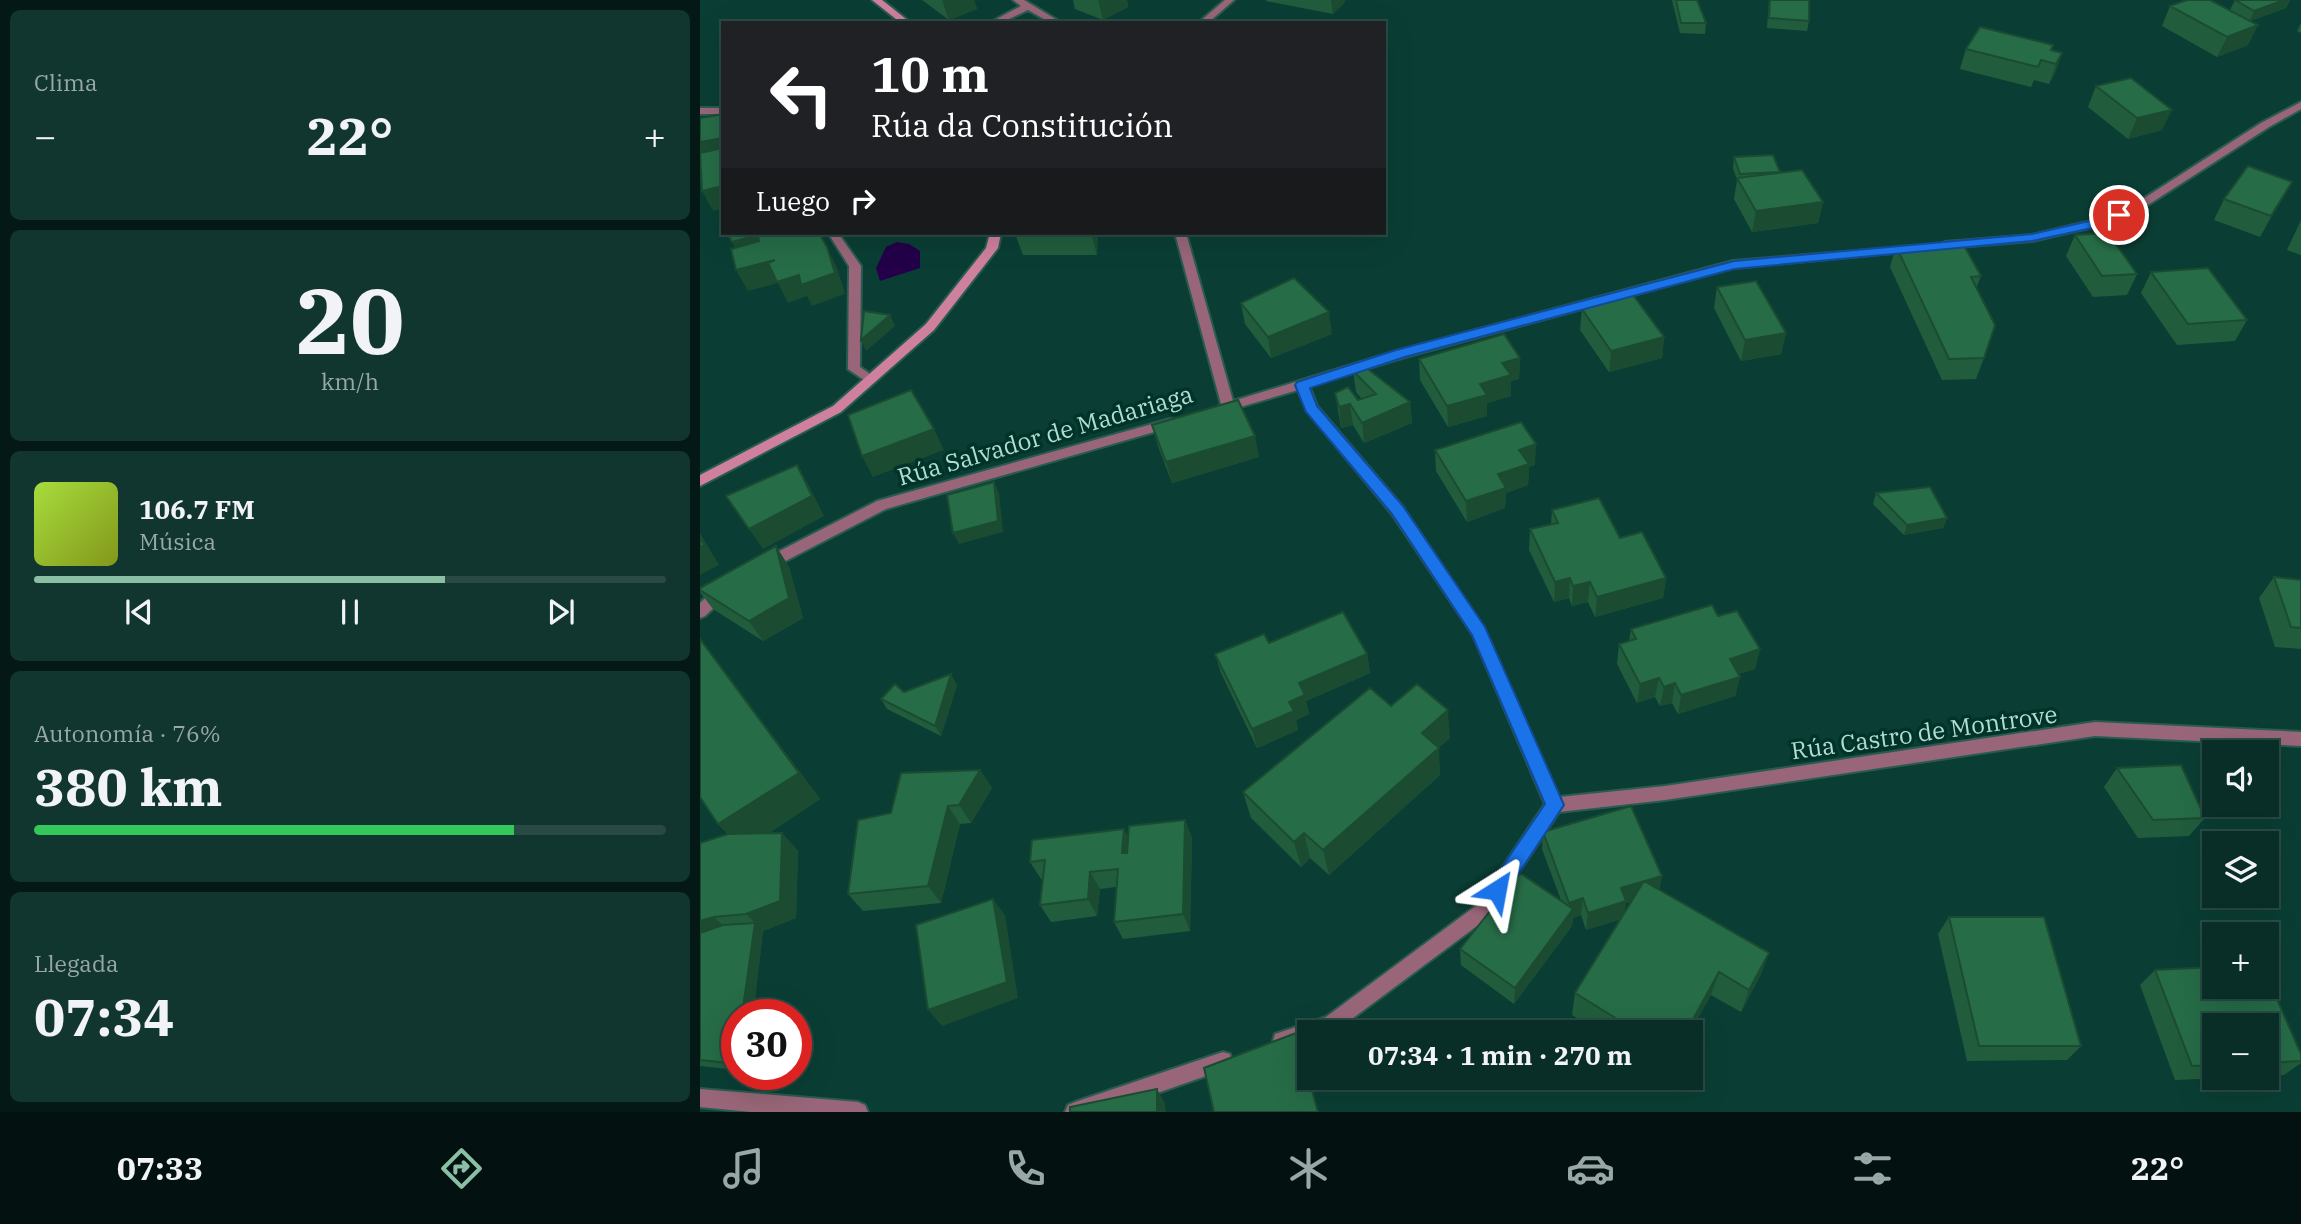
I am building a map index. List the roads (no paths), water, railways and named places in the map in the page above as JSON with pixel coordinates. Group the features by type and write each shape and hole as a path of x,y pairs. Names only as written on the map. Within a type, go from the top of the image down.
{"street":[{"path":"876,0 904,21"},
{"path":"1017,0 1055,21"},
{"path":"1204,21 1230,0"},
{"path":"997,21 1029,6"},
{"name":"Rúa Salvador de Madariaga","path":"700,612 741,577 882,506 1197,416 1401,354 1734,265 2032,238 2102,222 2136,208 2301,105"},
{"path":"700,111 721,111"},
{"path":"834,235 855,266 854,369 871,379"},
{"path":"700,481 837,409 930,327 992,248 995,235"},
{"path":"1181,235 1228,406"},
{"path":"1267,1046 1331,1024 1483,911 1554,805 1479,632 1397,510 1311,408 1302,385"},
{"name":"Rúa Castro de Montrove","path":"1554,805 1665,793 2095,729 2301,739"},
{"path":"1075,1112 1241,1055"},
{"path":"700,1098 858,1112"}]}
